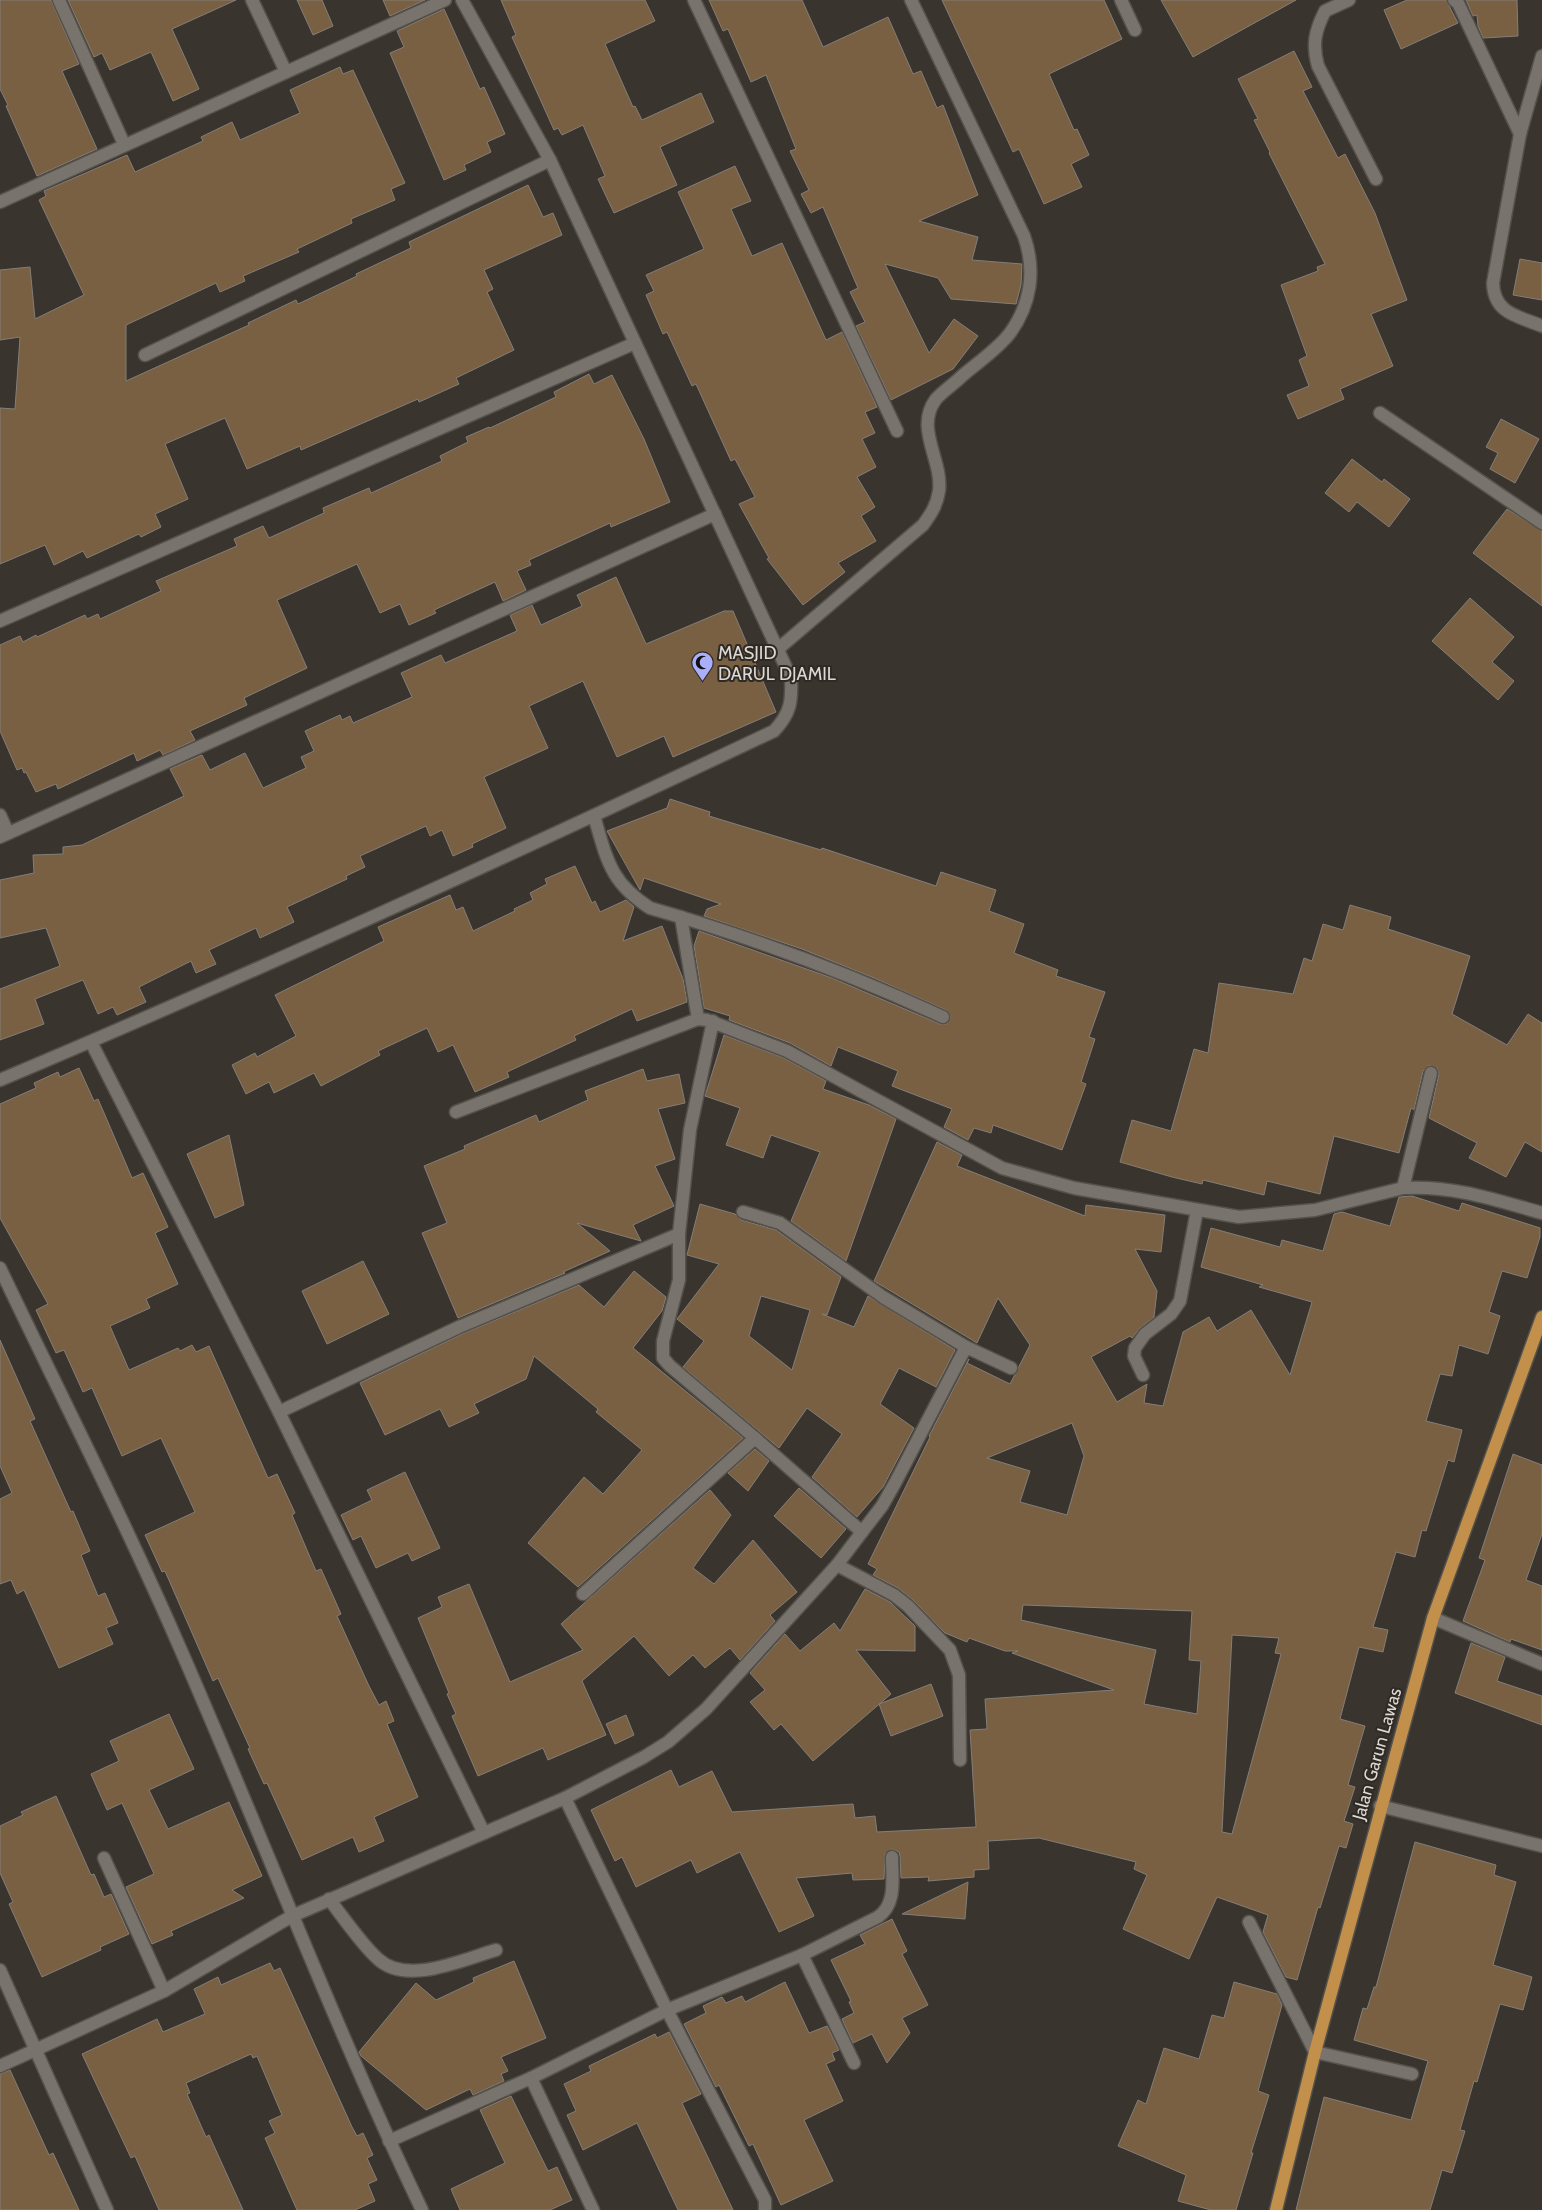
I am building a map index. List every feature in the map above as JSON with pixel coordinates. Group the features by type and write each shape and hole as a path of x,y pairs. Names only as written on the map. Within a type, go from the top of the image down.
{"main road":[{"name":"Jalan Garun Lawas","path":"1276,2210 1314,2052 1433,1618 1539,1332 1542,1317"}],"street":[{"path":"59,0 124,144"},
{"path":"252,0 286,72"},
{"path":"0,202 124,144 445,0"},
{"path":"0,1080 91,1042 594,816 774,731 784,720 792,700 791,678 778,648 550,160 462,0"},
{"path":"694,0 896,432"},
{"path":"778,648 929,518 934,510 939,474 928,433 928,415 936,399 1009,334 1027,300 1032,277 1024,236 911,0"},
{"path":"1121,0 1135,30"},
{"path":"1349,0 1323,6 1314,35 1314,51 1318,66 1376,179"},
{"path":"1454,0 1458,3 1520,134"},
{"path":"1542,56 1537,92 1520,134 1493,292 1504,310 1542,326"},
{"path":"145,354 550,160"},
{"path":"0,621 635,343"},
{"path":"1380,413 1542,523"},
{"path":"0,815 4,835 715,514"},
{"path":"594,816 617,879 631,896 650,908 816,962 879,987 943,1016"},
{"path":"681,917 698,1019"},
{"path":"456,1112 698,1019 713,1021 787,1051 1002,1168 1074,1188 1239,1217 1316,1210 1404,1188 1435,1187 1458,1190 1542,1213"},
{"path":"713,1021 690,1130 679,1234 679,1280 663,1341 663,1358 862,1532"},
{"path":"91,1042 280,1412 484,1834"},
{"path":"1404,1188 1431,1073"},
{"path":"1143,1375 1134,1356 1135,1348 1145,1334 1171,1314 1180,1301 1197,1210"},
{"path":"743,1212 780,1223 883,1297 966,1347 1011,1368"},
{"path":"280,1412 459,1327 679,1234"},
{"path":"0,1268 180,1647 292,1916 389,2141 422,2210"},
{"path":"0,2066 164,1991 292,1916 565,1798 644,1757 687,1726 712,1702 837,1565 882,1506 966,1347"},
{"path":"583,1594 755,1438"},
{"path":"837,1565 894,1595 908,1606 950,1650 959,1675 960,1760"},
{"path":"1433,1618 1542,1664"},
{"path":"565,1798 667,2010 765,2200 765,2210"},
{"path":"1380,1806 1542,1846"},
{"path":"389,2141 531,2078 667,2010 802,1955 883,1913 890,1903 892,1894 892,1857"},
{"path":"104,1858 164,1991"},
{"path":"329,1899 378,1960 404,1971 421,1972 496,1950"},
{"path":"1249,1922 1314,2052 1412,2074"},
{"path":"802,1955 854,2063"},
{"path":"0,1970 107,2210"},
{"path":"531,2078 593,2210"}],"building":[{"path":"0,0 51,0 79,64 62,71 97,149 37,176 0,89"},
{"path":"68,0 236,0 172,29 199,89 173,101 151,52 110,70 102,53 94,57"},
{"path":"297,0 322,0 333,26 313,35"},
{"path":"383,0 425,0 390,16"},
{"path":"501,0 645,0 655,21 605,44 633,107 635,106 642,120 701,93 714,122 660,147 677,185 614,213 598,179 605,176 583,125 562,135 558,128 554,130 512,37 516,35"},
{"path":"709,0 802,0 823,47 888,17 913,74 921,71 937,108 943,105 978,195 919,221 978,237 972,260 1022,264 1021,285 1016,304 951,299 938,278 885,264 929,353 954,319 978,336 953,369 891,400 856,326 865,322 850,292 858,288 823,207 811,213 801,194 809,190 790,151 796,149 766,75 751,82 728,29 723,31"},
{"path":"942,0 1104,0 1122,39 1049,74 1074,130 1077,129 1089,155 1071,164 1082,187 1044,204 1019,149 1013,152"},
{"path":"1161,0 1296,0 1193,57"},
{"path":"1407,0 1446,0 1458,23 1401,49 1384,10"},
{"path":"1466,0 1517,0 1518,36 1483,38 1478,26 1477,15 1473,16"},
{"path":"444,9 480,89 484,87 505,134 487,142 491,152 464,165 466,170 444,180 390,53 404,47 397,31"},
{"path":"1294,51 1312,87 1303,91 1338,158 1345,154 1375,213 1407,300 1371,314 1393,366 1340,389 1344,399 1298,419 1287,395 1309,386 1299,360 1307,356 1281,285 1318,271 1317,267 1325,264 1269,153 1254,120 1258,119 1238,79"},
{"path":"340,67 343,74 353,70 405,183 391,189 395,200 351,219 352,223 297,249 299,252 243,276 245,281 220,292 216,283 126,325 126,381 249,325 248,323 296,300 298,304 357,276 356,274 411,248 409,242 528,185 543,217 553,213 562,235 484,270 493,289 487,292 514,350 456,378 459,384 419,402 418,399 301,450 300,446 247,469 225,418 165,444 188,499 155,514 161,527 141,537 139,534 87,558 83,551 54,565 45,545 0,564 0,408 15,409 20,337 0,340 0,270 30,267 35,319 84,295 39,200 46,196 44,191 127,155 135,172 203,141 201,137 232,122 240,140 300,113 290,90"},
{"path":"735,166 751,201 731,209 752,256 782,243 826,340 842,332 877,407 865,412 875,433 862,439 876,467 857,477 875,507 861,516 876,541 838,563 845,572 803,605 767,559 769,558 739,504 755,497 735,459 731,461 696,384 692,386 667,332 663,334 646,295 654,291 646,275 704,249 678,192"},
{"path":"1520,259 1542,263 1542,300 1513,295"},
{"path":"589,374 594,384 612,375 644,439 670,502 611,527 610,523 529,560 531,565 517,571 526,590 503,601 495,582 434,610 436,613 409,625 400,604 380,613 357,564 277,600 307,668 244,698 247,705 190,731 195,740 163,755 160,750 137,761 134,753 58,789 56,784 36,792 26,772 24,773 22,768 17,770 0,731 0,645 20,636 23,642 85,615 87,619 98,614 100,619 161,591 156,581 237,546 234,539 263,526 269,538 324,513 323,508 369,488 371,493 442,461 440,456 468,442 466,437 490,428 556,397 554,392"},
{"path":"1501,419 1539,439 1515,483 1490,469 1498,453 1486,447"},
{"path":"1352,459 1382,482 1384,479 1410,499 1389,527 1357,502 1349,512 1325,493"},
{"path":"1507,509 1542,531 1542,606 1473,553"},
{"path":"616,577 646,644 724,611 733,611 776,712 673,757 664,736 617,757 583,681 529,706 548,748 484,777 506,828 472,844 473,847 453,856 442,830 430,836 426,826 360,856 365,867 346,876 347,879 287,907 294,922 260,938 256,928 209,950 216,964 196,973 191,961 139,987 146,1002 117,1015 113,1007 98,1014 83,980 35,999 44,1024 0,1040 0,989 60,966 46,928 0,938 0,880 34,873 33,855 63,854 63,847 82,845 184,796 170,769 202,755 210,770 245,753 263,788 306,768 301,757 314,751 305,731 340,715 342,720 350,716 353,723 412,697 401,673 441,655 445,663 517,631 510,615 532,605 541,625 582,606 577,595"},
{"path":"1470,598 1514,637 1492,662 1514,681 1498,700 1432,641"},
{"path":"670,799 710,812 709,816 821,850 822,848 936,886 941,872 996,890 989,911 1024,924 1014,953 1058,970 1056,976 1105,992 1089,1037 1095,1039 1081,1082 1086,1084 1062,1150 993,1125 991,1133 974,1128 968,1140 944,1127 952,1109 892,1086 898,1071 838,1047 831,1066 790,1043 729,1020 730,1016 704,1008 694,946 699,931 832,978 940,1024 947,1024 951,1017 946,1010 874,978 802,949 704,916 707,909 721,904 644,878 640,890 607,831 667,808"},
{"path":"575,866 592,903 595,901 600,912 626,900 634,907 623,941 662,926 683,979 687,1002 637,1021 632,1009 574,1036 576,1040 507,1072 509,1077 475,1092 453,1045 438,1052 427,1028 378,1051 380,1055 321,1086 314,1073 274,1093 269,1082 246,1094 232,1065 255,1053 257,1057 296,1036 275,995 384,941 378,927 450,895 456,910 463,907 473,931 515,911 514,909 533,900 530,893 547,884 545,879"},
{"path":"1350,905 1391,917 1388,929 1470,956 1452,1014 1507,1045 1528,1014 1542,1023 1542,1152 1525,1142 1506,1177 1469,1158 1477,1143 1429,1118 1439,1074 1437,1068 1429,1065 1423,1071 1414,1110 1411,1108 1399,1153 1334,1136 1320,1194 1267,1181 1264,1195 1203,1180 1202,1184 1120,1162 1132,1120 1171,1131 1194,1049 1208,1053 1219,983 1293,994 1304,958 1312,961 1323,924 1343,930"},
{"path":"724,1035 784,1058 826,1081 823,1089 869,1105 896,1119 846,1261 791,1221 820,1152 771,1135 763,1158 726,1145 740,1108 705,1096"},
{"path":"79,1068 94,1101 98,1099 132,1178 143,1173 168,1227 155,1233 178,1284 146,1299 150,1308 110,1326 129,1370 178,1348 180,1351 192,1345 196,1352 209,1346 268,1478 277,1474 295,1513 292,1515 316,1571 321,1569 341,1614 337,1616 369,1686 379,1705 386,1701 394,1721 387,1724 418,1797 374,1817 384,1841 359,1852 353,1837 302,1860 267,1783 264,1784 218,1678 213,1681 165,1571 162,1572 145,1535 195,1512 161,1438 122,1456 92,1388 83,1392 64,1350 56,1353 36,1310 48,1304 0,1218 0,1104 36,1088 34,1083 58,1072 60,1077"},
{"path":"643,1069 647,1081 679,1074 685,1103 658,1109 675,1159 655,1166 674,1206 633,1225 641,1241 577,1223 610,1251 563,1272 565,1273 458,1318 422,1233 447,1223 424,1166 465,1149 464,1146 536,1115 539,1122 588,1100 585,1091"},
{"path":"229,1135 244,1205 215,1218 187,1154"},
{"path":"937,1142 962,1155 957,1166 1085,1216 1086,1205 1165,1215 1161,1252 1135,1249 1157,1291 1154,1317 1140,1328 1132,1338 1130,1336 1091,1357 1117,1402 1147,1384 1144,1403 1163,1406 1183,1332 1209,1317 1217,1331 1251,1310 1290,1375 1312,1302 1259,1287 1263,1285 1201,1267 1211,1228 1280,1247 1282,1240 1323,1251 1334,1214 1342,1212 1390,1226 1399,1197 1412,1196 1459,1211 1462,1203 1540,1228 1540,1237 1527,1278 1502,1271 1489,1312 1500,1316 1488,1354 1459,1345 1452,1376 1440,1374 1426,1421 1462,1430 1454,1462 1448,1460 1426,1531 1422,1530 1415,1557 1396,1552 1373,1627 1388,1630 1383,1652 1359,1647 1340,1719 1365,1726 1348,1785 1355,1787 1344,1821 1353,1824 1346,1848 1339,1846 1320,1908 1318,1907 1297,1980 1286,1977 1263,1932 1268,1915 1217,1897 1189,1959 1123,1929 1147,1875 1134,1869 1136,1862 1039,1838 988,1841 989,1869 974,1870 974,1877 928,1881 929,1877 901,1878 899,1852 892,1849 885,1854 884,1879 853,1880 852,1873 796,1878 814,1916 779,1932 740,1852 697,1873 691,1860 636,1887 622,1857 615,1861 591,1810 671,1770 679,1787 712,1771 732,1812 853,1804 855,1818 875,1816 877,1832 976,1827 970,1730 987,1729 985,1699 1114,1690 1012,1653 1018,1651 1005,1651 969,1638 967,1642 945,1633 913,1600 898,1588 873,1575 877,1569 868,1564 929,1436 969,1359 967,1363 1010,1384 1030,1345 998,1298 977,1343 874,1281","holes":["1072,1423 1084,1456 1067,1515 1020,1502 1030,1471 987,1458","1023,1605 1192,1611 1189,1660 1201,1661 1197,1714 1144,1704 1156,1650 1021,1620","1232,1635 1279,1638 1275,1653 1281,1654 1232,1834 1222,1832"]},
{"path":"700,1204 735,1214 741,1220 776,1230 841,1277 827,1315 822,1314 854,1327 868,1296 955,1350 936,1387 899,1368 880,1404 914,1428 883,1487 857,1517 812,1477 842,1434 807,1408 779,1448 683,1367 704,1341 677,1319 719,1264 687,1255","holes":["761,1296 810,1310 792,1370 749,1336"]},
{"path":"363,1261 389,1314 327,1344 302,1291"},
{"path":"634,1271 666,1297 662,1311 633,1348 743,1438 578,1587 528,1543 584,1477 603,1494 642,1450 596,1412 598,1409 534,1356 526,1379 474,1404 479,1413 449,1427 440,1409 385,1435 360,1383 462,1334 579,1285 604,1307"},
{"path":"0,1340 35,1419 30,1421 90,1551 81,1555 98,1596 105,1593 118,1623 106,1628 113,1644 59,1668 24,1590 17,1594 11,1580 0,1584 0,1499 12,1493 0,1466"},
{"path":"755,1449 769,1461 748,1491 728,1473"},
{"path":"1513,1454 1542,1465 1542,1534 1526,1580 1542,1586 1542,1650 1511,1639 1510,1642 1463,1621 1485,1560 1479,1558"},
{"path":"405,1472 440,1548 412,1561 408,1553 376,1568 361,1536 353,1540 341,1515 372,1500 367,1490"},
{"path":"799,1488 846,1529 821,1558 774,1516"},
{"path":"710,1490 731,1515 693,1568 714,1584 753,1540 797,1592 770,1615 775,1621 740,1660 730,1648 705,1668 693,1655 669,1676 634,1636 582,1681 606,1735 548,1760 543,1748 478,1776 452,1716 456,1714 447,1694 449,1693 418,1618 442,1607 438,1597 469,1584 510,1682 583,1650 561,1624"},
{"path":"865,1589 890,1602 915,1626 915,1651 856,1650 891,1694 813,1761 781,1724 774,1730 750,1702 765,1690 750,1673 785,1634 800,1651 834,1623 840,1631"},
{"path":"1471,1643 1505,1657 1497,1681 1542,1696 1542,1725 1455,1693"},
{"path":"931,1684 943,1716 891,1736 879,1704"},
{"path":"169,1714 194,1769 149,1790 168,1829 229,1802 262,1876 232,1890 244,1898 171,1931 173,1935 152,1944 126,1887 154,1874 122,1803 107,1810 91,1774 119,1761 110,1741"},
{"path":"626,1715 634,1735 615,1744 606,1724"},
{"path":"56,1796 91,1875 94,1874 104,1897 111,1894 129,1934 100,1947 101,1950 42,1977 9,1904 13,1902 0,1873 0,1826 23,1815 21,1812"},
{"path":"1415,1842 1496,1865 1494,1875 1516,1882 1493,1965 1532,1977 1523,2010 1500,2004 1477,2082 1474,2081 1460,2130 1465,2131 1452,2173 1442,2170 1430,2210 1296,2210 1324,2097 1411,2120 1428,2061 1354,2040 1363,2008 1367,2009 1374,1987 1376,1987"},
{"path":"968,1882 965,1919 902,1914"},
{"path":"892,1919 907,1951 902,1954 928,2005 902,2018 910,2033 887,2063 872,2034 853,2043 842,2019 854,2013 849,2002 851,2001 831,1960 865,1944 860,1935"},
{"path":"514,1961 546,2038 501,2057 508,2071 501,2074 504,2081 473,2095 470,2089 426,2110 361,2056 359,2052 416,1983 436,2000 474,1982 473,1978"},
{"path":"270,1963 274,1971 280,1968 352,2127 357,2136 363,2133 373,2155 367,2158 377,2180 368,2184 375,2201 355,2210 297,2210 265,2138 275,2133 269,2121 282,2115 257,2056 253,2058 251,2054 186,2083 190,2093 187,2094 206,2137 209,2135 243,2210 159,2210 135,2156 131,2158 82,2054 157,2019 163,2032 205,2014 194,1989 218,1977 221,1985"},
{"path":"785,1982 809,2033 827,2026 839,2050 832,2053 835,2060 826,2064 843,2101 804,2120 833,2181 781,2205 753,2144 749,2146 719,2085 716,2087 684,2024 706,2013 703,2006 722,1997 726,2003 742,1996 745,2002"},
{"path":"1234,1982 1277,1994 1282,2005 1258,2091 1269,2095 1236,2210 1211,2210 1178,2201 1186,2175 1118,2146 1138,2100 1146,2104 1164,2048 1199,2059 1212,2015 1224,2018"},
{"path":"669,2032 701,2094 682,2103 733,2210 678,2210 637,2123 583,2150 567,2115 576,2111 564,2084 591,2071 589,2066 655,2034 657,2038"},
{"path":"10,2070 49,2155 53,2153 79,2210 0,2210 0,2074"},
{"path":"511,2096 548,2171 557,2167 572,2200 550,2210 460,2210 451,2189 505,2163 480,2110"}],"place":[{"name":"MASJID DARUL DJAMIL","path":"702,682"}]}
